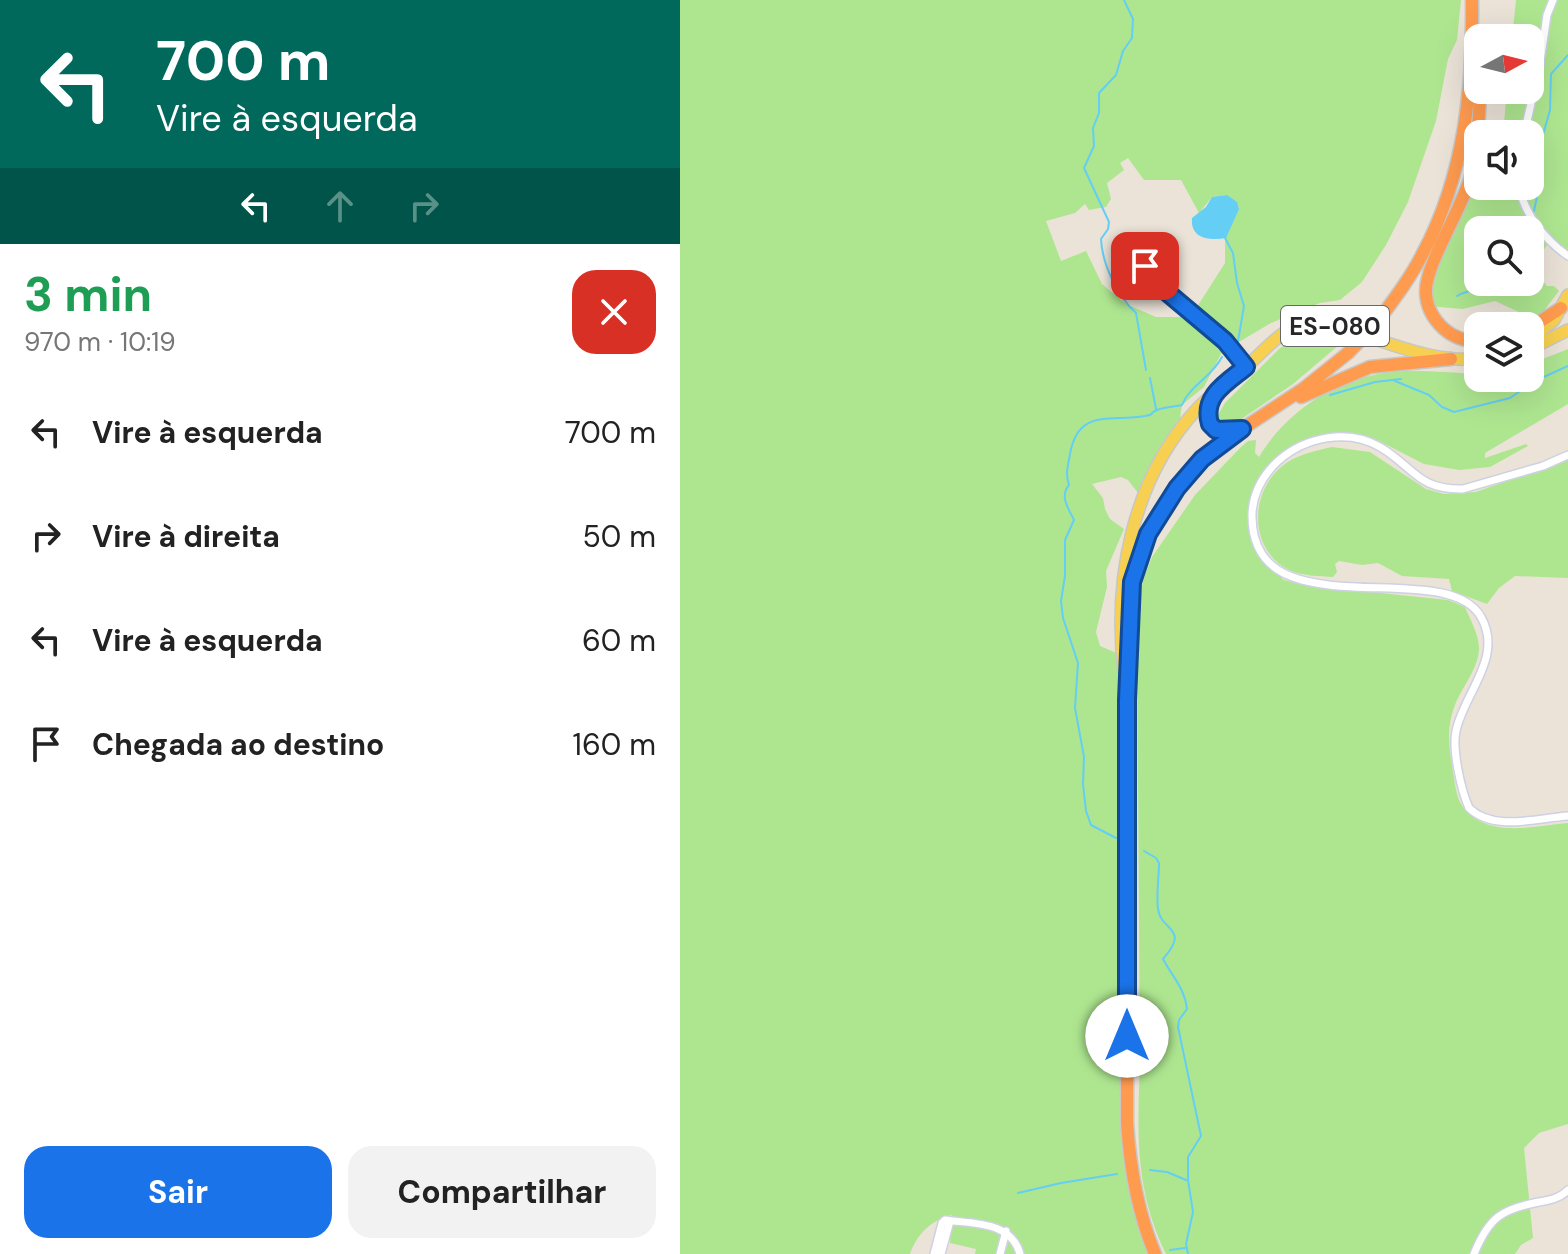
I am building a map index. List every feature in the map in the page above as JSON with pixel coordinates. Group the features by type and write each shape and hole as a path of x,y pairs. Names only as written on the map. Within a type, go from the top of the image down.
{"highway":[{"path":"1155,1254 1136,1200 1127,1123 1127,700 1130,599 1135,568 1148,534 1185,478 1202,459 1348,353 1375,325 1423,254 1448,194 1463,140 1470,92 1472,0"},
{"name":"ES-080","path":"1464,340 1440,325 1430,309 1426,289 1428,276 1461,206 1471,175 1479,104"},
{"path":"1544,319 1561,308"},
{"name":"ES-080","path":"1276,408 1359,370 1451,359"}],"main road":[{"path":"1544,328 1554,320 1568,295"},
{"name":"ES-080","path":"1212,395 1286,331 1312,321 1422,355 1464,359"},
{"path":"1544,342 1568,330"},
{"path":"1212,395 1209,418 1213,428 1224,431 1242,429"},
{"path":"1127,700 1120,606 1132,529 1152,476 1169,445 1212,395"}],"street":[{"path":"1527,120 1547,15 1553,0"},
{"path":"1523,200 1550,242 1568,256"},
{"path":"1130,242 1156,281"},
{"path":"1146,275 1225,341 1246,367"},
{"path":"1568,455 1543,466 1452,490 1424,483 1389,454 1368,442 1342,437 1318,439 1282,458 1266,473 1258,488 1252,518 1257,546 1269,561 1298,579 1328,585 1442,593 1464,599 1474,607 1482,618 1489,648 1456,732 1459,766 1469,808 1486,820 1503,822 1568,816"},
{"path":"1474,1254 1487,1231 1504,1211 1560,1197 1568,1190"},
{"path":"934,1254 943,1221 950,1221 1006,1231 1014,1238 1020,1254"},
{"path":"941,1254 950,1221"},
{"path":"1000,1254 1006,1231"}],"green space":[{"path":"680,0 1461,0 1457,40 1448,59 1436,121 1408,202 1362,282 1340,300 1320,303 1271,323 1222,352 1204,387 1182,405 1178,432 1138,493 1128,480 1121,477 1092,484 1103,498 1110,519 1124,529 1106,571 1107,587 1096,632 1100,646 1119,654 1123,1138 1131,1197 1148,1254 975,1254 976,1249 950,1243 952,1215 926,1229 910,1254 680,1254","holes":["1128,158 1144,180 1181,180 1199,213 1212,197 1227,195 1239,207 1225,238 1225,263 1195,310 1181,317 1156,317 1126,304 1102,284 1086,251 1061,261 1046,221 1075,213 1085,204 1089,210 1106,207 1111,199 1107,183 1124,170 1120,163"]},
{"path":"1516,0 1568,0 1568,254 1548,244 1544,249 1544,216 1464,216 1464,296 1544,296 1544,281 1547,286 1554,286 1559,291 1543,312 1519,312 1495,301 1463,309 1427,306 1430,275 1464,199 1544,200 1544,120 1504,120 1506,104 1544,104 1544,24 1513,24"},
{"path":"1321,331 1346,339 1293,384 1228,428 1216,425 1216,418 1225,403 1279,349 1302,332"},
{"path":"1568,349 1568,404 1485,453 1485,458 1526,444 1528,446 1490,467 1459,470 1424,464 1373,438 1322,438 1268,467 1253,488 1248,513 1252,540 1265,563 1284,580 1303,585 1448,600 1465,607 1479,648 1473,670 1452,713 1449,730 1456,790 1461,803 1473,817 1498,827 1526,828 1568,823 1568,1124 1539,1133 1524,1148 1533,1238 1521,1245 1515,1254 1166,1254 1143,1185 1138,1115 1137,646 1143,580 1152,557 1195,495 1240,448 1248,441 1256,440 1255,453 1259,457 1286,423 1320,396 1339,386 1381,374 1431,371 1464,373 1464,392 1544,392 1544,358"},
{"path":"1332,447 1370,452 1426,489 1444,494 1476,492 1568,459 1568,578 1515,576 1499,588 1487,604 1452,591 1449,579 1402,576 1378,563 1362,565 1339,561 1335,564 1337,572 1333,577 1305,575 1289,570 1276,561 1261,536 1258,522 1263,493 1270,479 1292,460"}],"water":[{"path":"1227,195 1237,202 1239,209 1226,238 1202,237 1194,230 1192,218 1206,207 1212,197"}],"waterway":[{"path":"1124,0 1133,19 1132,38 1123,51 1116,75 1099,93 1099,113 1093,128 1094,146 1084,168 1109,222 1101,239 1104,259 1117,289 1136,313 1146,370"},
{"path":"1534,211 1539,187 1537,156 1550,110 1551,74 1568,55"},
{"path":"1225,238 1233,253 1244,306 1238,341"},
{"path":"1457,296 1464,293"},
{"path":"1116,838 1091,825 1086,811 1084,757 1075,708 1078,663 1063,618 1061,601 1065,540 1074,520 1065,498 1069,485 1070,454 1074,439 1088,423 1145,416 1160,409 1182,405 1222,357"},
{"path":"1395,381 1429,395 1442,407 1454,412 1510,398 1535,381 1568,366"},
{"path":"1150,378 1156,409"},
{"path":"1330,395 1375,382 1401,379"},
{"path":"1144,851 1159,863 1158,909 1175,935 1171,949 1163,959 1186,1002 1187,1009 1178,1027 1201,1136 1188,1157 1193,1212 1186,1244 1188,1254"},
{"path":"1150,1170 1167,1172 1186,1180"},
{"path":"1018,1193 1117,1174"},
{"path":"1170,1250 1185,1248"}],"route":[{"path":"1127,1036 1127,700 1132,582 1148,534 1177,488 1202,459 1242,429 1216,430 1210,424 1209,410 1212,395 1246,367 1225,341 1162,288 1145,266"}]}
